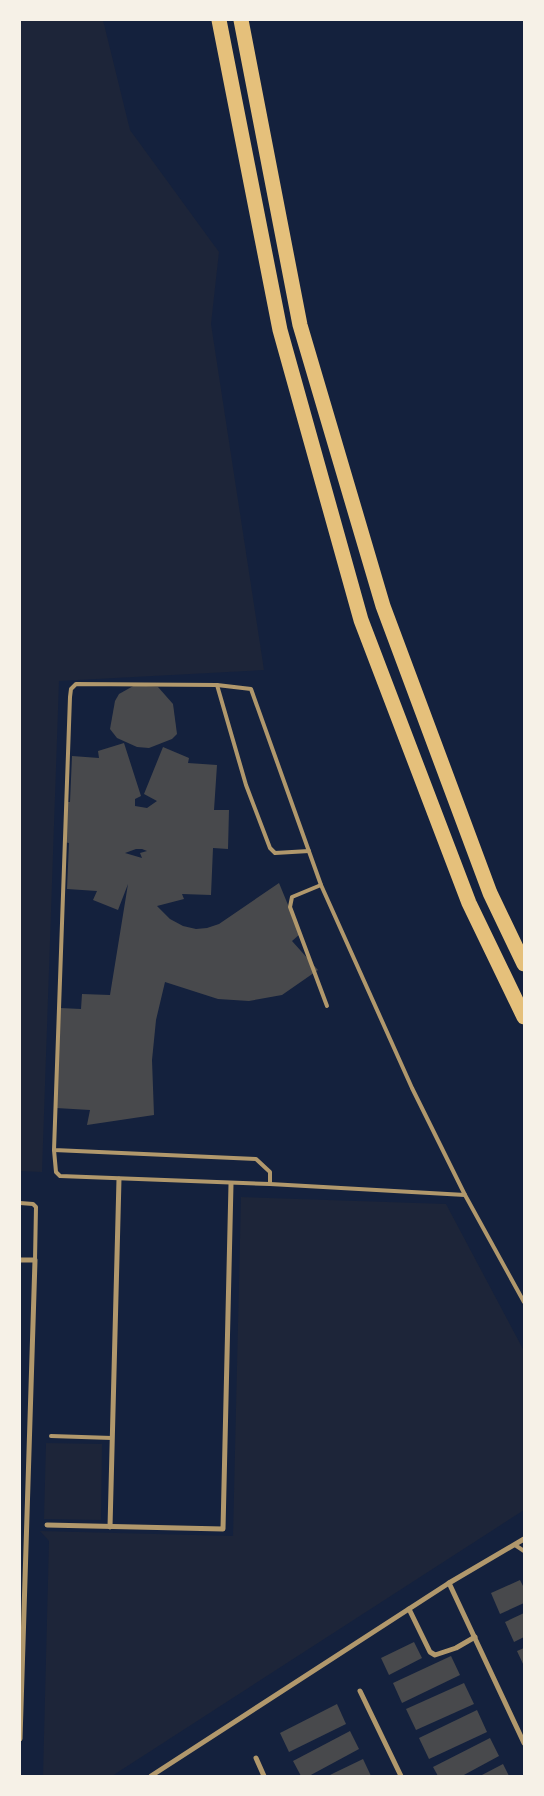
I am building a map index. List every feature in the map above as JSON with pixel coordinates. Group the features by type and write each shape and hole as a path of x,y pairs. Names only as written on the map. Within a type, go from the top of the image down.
{"highway":[{"path":"219,20 280,330 361,620 469,903 524,1017"},
{"path":"241,20 300,325 377,587 490,893 524,964"}],"street":[{"path":"110,1527 119,1179"},
{"path":"47,1525 222,1529 232,1184"},
{"path":"20,1260 35,1260 20,1739"},
{"path":"150,1776 449,1583 524,1539"},
{"path":"449,1583 524,1743"},
{"path":"409,1609 430,1652 436,1655 456,1648 475,1637"},
{"path":"360,1691 401,1776"},
{"path":"256,1758 264,1776"}],"lane":[{"path":"465,1195 270,1184 60,1176 56,1172 54,1150 71,689 76,684 217,685 250,689 321,885 412,1088 465,1195 524,1302"},
{"path":"217,685 246,785 270,848 275,853 309,851"},
{"path":"321,885 292,897 290,907 327,1006"},
{"path":"54,1150 256,1159 270,1172 270,1184"},
{"path":"20,1204 33,1204 36,1207 35,1260"},
{"path":"51,1436 112,1438"},
{"path":"515,1545 524,1550"}],"shaded area":[{"path":"20,20 103,20 130,130 219,252 211,324 264,670 59,681 42,1172 20,1171"},
{"path":"241,1197 446,1204 524,1351 524,1510 112,1776 43,1776 49,1541 40,1531 233,1536"},
{"path":"46,1443 102,1444 101,1520 44,1519"}],"building":[{"path":"135,685 158,687 173,704 177,734 172,739 149,748 137,747 117,738 110,729 115,701 119,694"},
{"path":"124,743 141,796 135,799 135,806 147,808 157,801 144,794 163,747 189,758 188,763 217,765 214,810 229,810 228,849 213,848 211,895 182,894 184,899 157,906 170,919 183,926 196,929 207,928 219,924 279,883 300,934 292,941 318,970 282,995 249,1001 218,999 165,982 156,1020 152,1060 154,1115 87,1125 90,1110 56,1108 60,1008 81,1009 82,994 110,995 128,884 118,910 93,900 97,891 67,889 69,843 64,842 66,802 70,802 72,756 99,758 98,751","holes":["142,849 147,851 140,853 142,858 125,853"]},
{"path":"520,1580 524,1588 524,1603 500,1614 491,1593"},
{"path":"524,1613 524,1637 514,1642 505,1622"},
{"path":"414,1642 422,1658 389,1675 381,1658"},
{"path":"524,1648 524,1666 517,1651"},
{"path":"451,1656 460,1675 402,1703 393,1683"},
{"path":"464,1683 474,1704 416,1730 406,1709"},
{"path":"337,1704 346,1724 289,1752 280,1733"},
{"path":"477,1710 487,1732 429,1759 419,1738"},
{"path":"350,1731 359,1749 309,1776 301,1776 293,1761"},
{"path":"490,1738 499,1756 462,1776 438,1776 433,1767"},
{"path":"363,1759 371,1776 328,1776 334,1773"},
{"path":"503,1764 509,1776 480,1776"}]}
